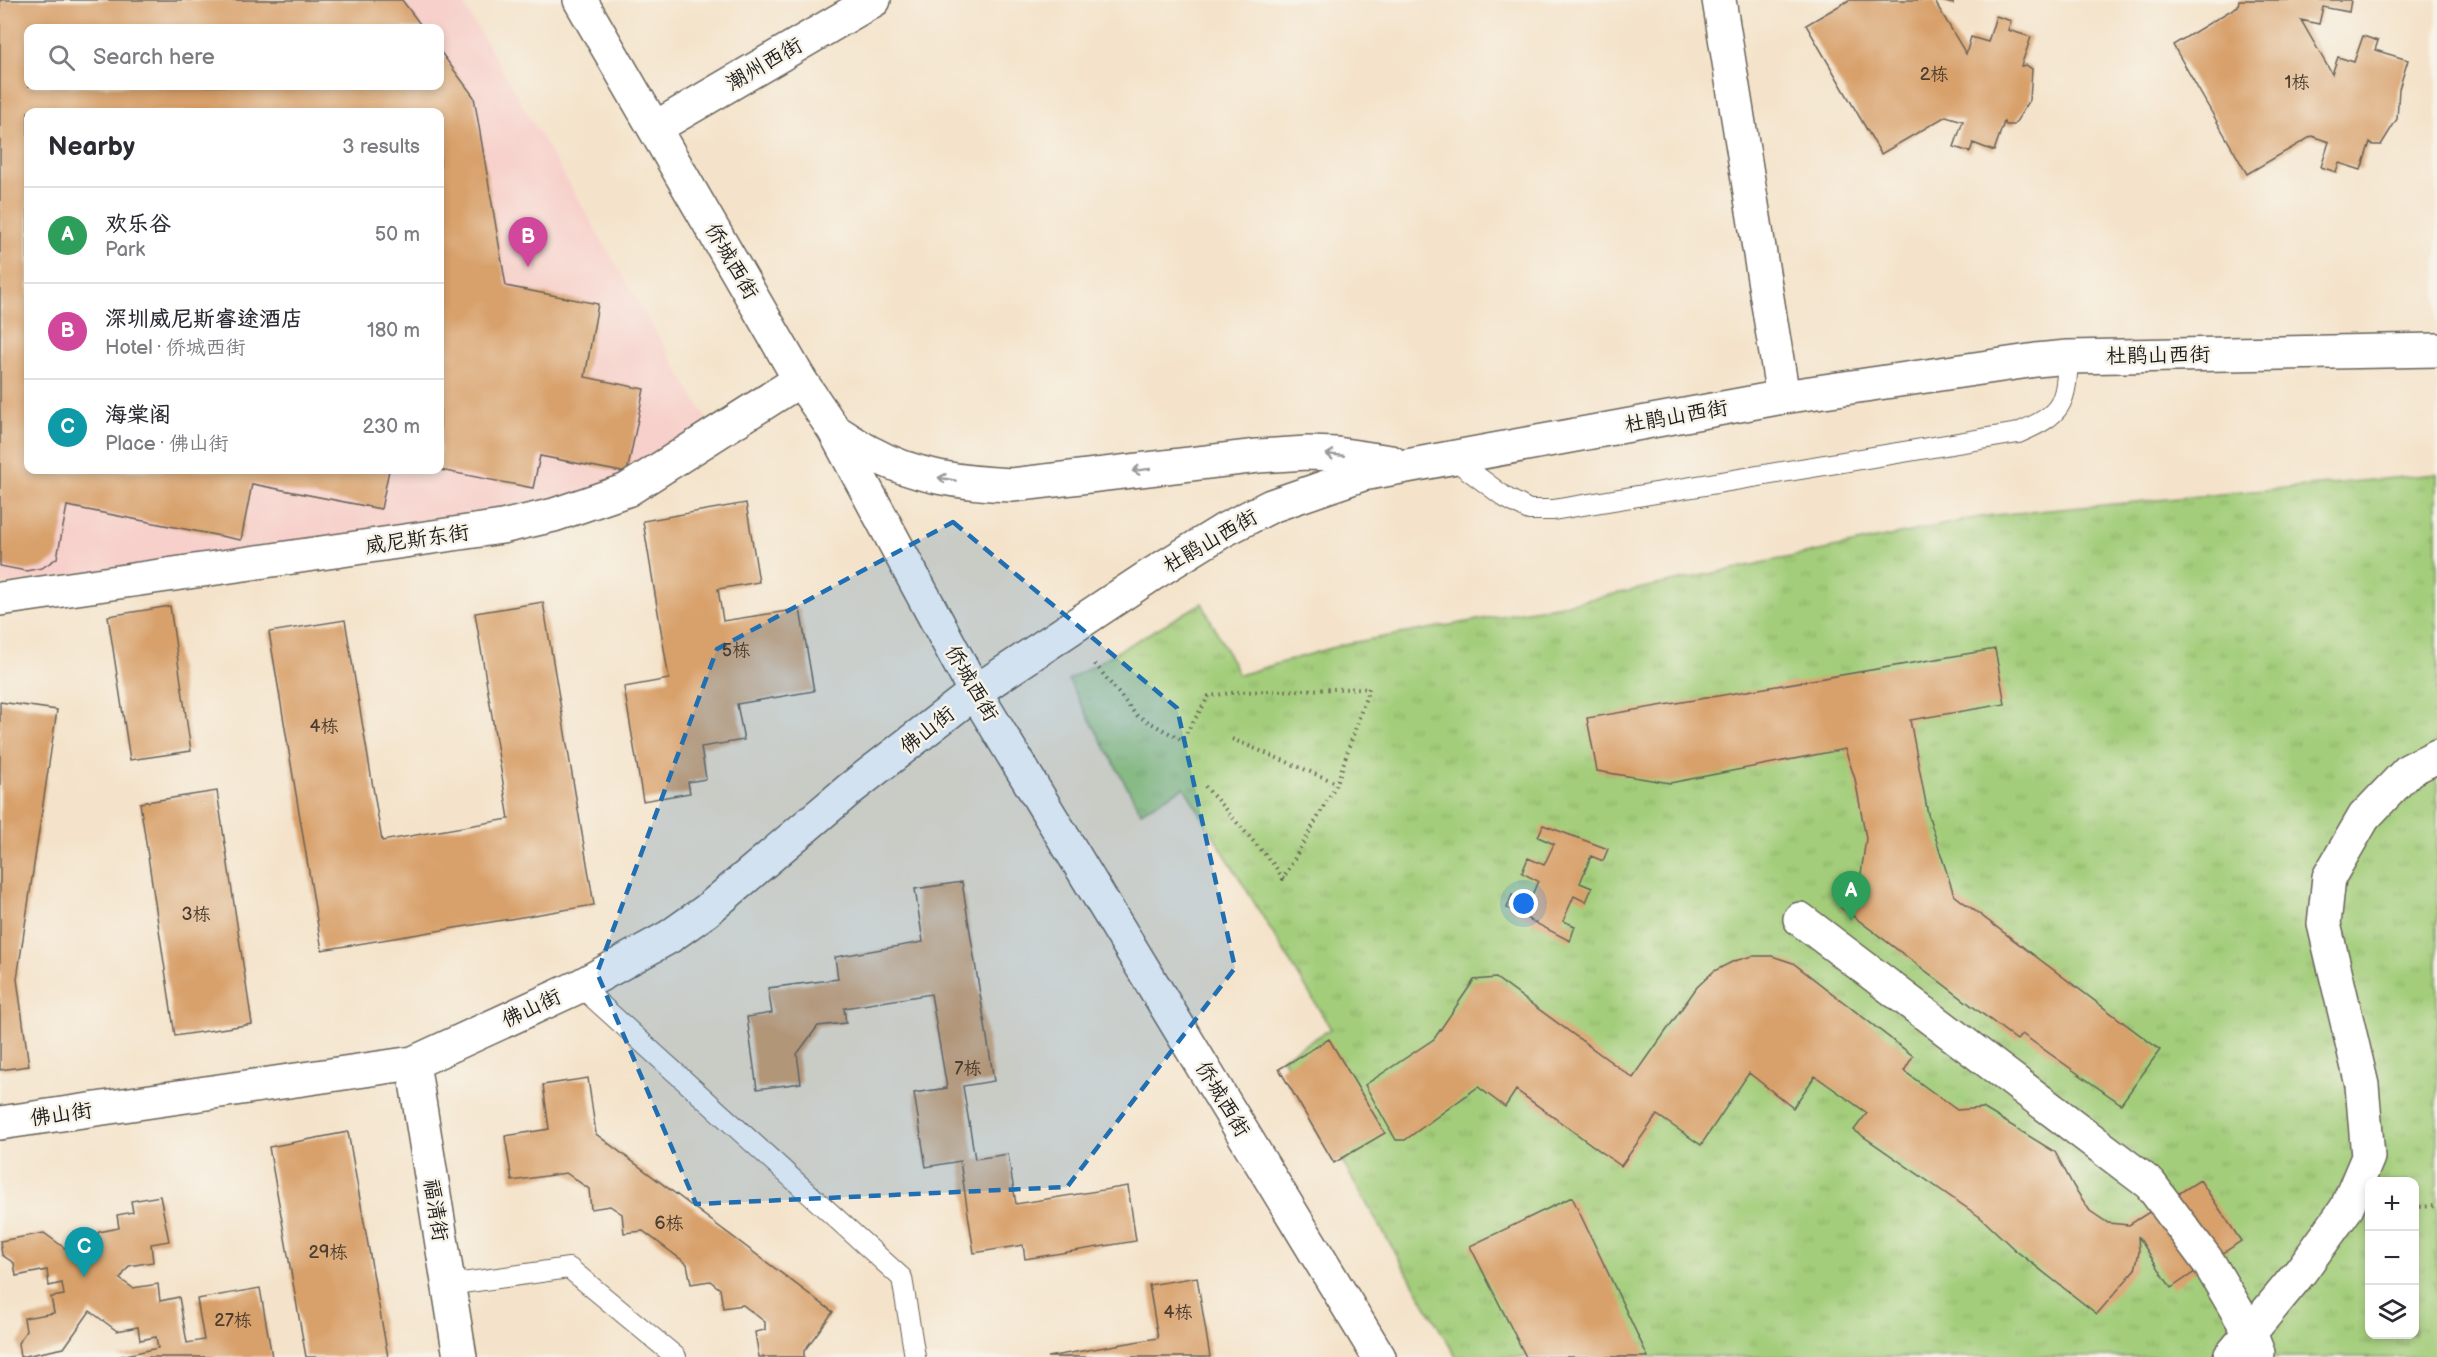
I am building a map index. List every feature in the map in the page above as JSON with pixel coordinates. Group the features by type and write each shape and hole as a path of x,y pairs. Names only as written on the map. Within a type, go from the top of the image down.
{"street":[{"name":"侨城西街","path":"580,0 801,380 834,430 975,692 1379,1357"},
{"name":"潮州西街","path":"655,128 874,0"},
{"path":"1719,0 1783,397"},
{"name":"杜鹃山西街","path":"975,692 1151,575 1224,530 1271,507 1363,474 1783,397 2068,357 2437,350"},
{"name":"威尼斯东街","path":"0,599 502,527 554,515 627,490 801,380"},
{"path":"834,430 872,454 903,467 938,478 971,483 1012,485 1258,456 1307,453 1414,464"},
{"name":"佛山街","path":"0,1123 413,1063 580,986 669,937 706,910 850,789 975,692"},
{"path":"2246,1349 2346,1209 2368,1157 2362,1085 2324,924 2329,877 2364,817 2409,770 2437,756"},
{"path":"1800,919 2150,1184 2209,1263 2246,1349"},
{"name":"福清街","path":"413,1063 460,1357"}],"lane":[{"path":"1451,457 1506,498 1529,510 1553,510 2018,433 2042,423 2058,408 2066,391 2068,357"},
{"path":"580,986 902,1278 915,1357"},
{"path":"448,1285 569,1268 676,1357"}],"path":[{"path":"1095,664 1136,715 1182,740 1209,696 1239,692 1369,688 1336,783 1283,879 1275,866 1204,784"},
{"path":"1232,739 1336,783"},
{"path":"2419,1207 2437,1206"}],"highlighted area":[{"path":"953,522 1177,708 1235,968 1067,1187 696,1204 597,973 717,649"}],"shaded area":[{"path":"0,0 461,0 708,421 604,488 521,511 0,585"}],"green space":[{"path":"2437,474 2437,1357 1456,1357 1282,1058 1331,1029 1184,787 1141,812 1068,680 1202,603 1239,675 1345,644 1567,604 1985,516"}],"building":[{"path":"0,0 402,0 420,24 24,24 24,90 444,90 444,56 474,97 506,286 598,304 585,377 644,389 627,473 540,456 533,488 444,471 444,108 24,108 24,474 388,474 381,509 252,484 241,540 67,506 57,558 42,568 26,571 0,566"},
{"path":"1849,0 1934,0 1966,54 1971,37 1988,42 1996,16 2011,21 2008,30 2031,37 2021,66 2026,65 2032,69 2030,100 2014,125 2006,125 2004,122 1994,151 1973,143 1970,152 1954,147 1963,121 1946,116 1881,154 1806,25"},
{"path":"1937,0 1954,0 1953,4"},
{"path":"2239,0 2351,0 2349,12 2323,7 2319,24 2301,20 2332,74 2338,57 2354,62 2363,36 2378,41 2375,50 2408,60 2399,89 2397,119 2381,145 2373,145 2370,142 2361,170 2339,163 2336,172 2321,167 2329,142 2312,136 2247,174 2173,45 2238,6"},
{"path":"746,503 759,582 718,589 723,621 800,609 814,691 737,704 744,740 701,747 706,779 688,782 690,793 643,801 624,687 669,679 643,521"},
{"path":"543,602 594,905 322,950 269,632 345,620 382,841 509,819 475,613"},
{"path":"170,606 191,751 130,760 108,616"},
{"path":"1995,649 2005,704 1910,720 1928,814 1954,895 2160,1050 2121,1104 2022,1034 2017,1040 1841,907 1860,881 1866,838 1855,779 1845,749 1670,783 1597,771 1587,718"},
{"path":"0,702 57,710 17,979 29,1066 0,1070"},
{"path":"217,791 252,1024 175,1036 140,803"},
{"path":"1543,825 1608,849 1603,861 1591,856 1580,883 1592,888 1586,902 1574,896 1563,921 1575,926 1570,941 1507,908 1512,895 1529,902 1538,881 1522,873 1528,858 1544,865 1554,844 1538,837"},
{"path":"962,882 994,1081 963,1086 975,1159 1008,1154 1016,1204 1128,1186 1136,1241 1025,1259 1023,1245 974,1253 960,1161 926,1167 914,1093 947,1088 931,994 844,1008 846,1023 818,1026 797,1054 801,1083 757,1089 747,1017 772,1013 768,988 838,979 835,957 923,942 915,889"},
{"path":"1753,956 1772,956 1793,963 1913,1056 1904,1071 1957,1110 1983,1108 2055,1152 2090,1211 2108,1223 2129,1225 2200,1180 2241,1241 2171,1288 2138,1236 2139,1252 2135,1270 2097,1314 2015,1250 1980,1217 1854,1130 1867,1113 1815,1076 1793,1108 1749,1073 1701,1145 1657,1115 1621,1166 1516,1090 1505,1107 1478,1087 1405,1140 1396,1140 1365,1085 1434,1039 1474,980 1496,978 1633,1078 1697,987 1714,971 1734,961"},
{"path":"1329,1039 1385,1133 1334,1163 1279,1069"},
{"path":"588,1078 596,1134 833,1312 804,1351 804,1357 759,1357 755,1332 765,1330 765,1322 743,1305 723,1308 720,1289 710,1281 691,1284 687,1264 643,1231 624,1233 622,1214 610,1206 591,1209 589,1189 566,1173 512,1181 505,1136 549,1129 543,1085"},
{"path":"348,1132 388,1357 306,1357 269,1147"},
{"path":"160,1196 169,1241 151,1244 153,1262 129,1266 120,1279 133,1288 158,1284 160,1301 179,1297 187,1343 204,1340 197,1299 260,1288 272,1357 117,1357 158,1348 156,1337 140,1340 138,1327 117,1331 90,1311 64,1348 20,1357 18,1343 26,1331 24,1318 54,1313 51,1297 64,1295 62,1283 49,1286 47,1270 16,1276 14,1263 2,1255 0,1241 44,1233 80,1259 99,1232 119,1228 117,1215 133,1212 131,1201"},
{"path":"1572,1197 1648,1357 1526,1357 1470,1246"},
{"path":"1197,1277 1210,1357 1047,1357 1158,1338 1149,1285"}],"place":[{"name":"深圳威尼斯睿途酒店","path":"528,267"},
{"name":"欢乐谷","path":"1851,921"},
{"name":"海棠阁","path":"84,1277"}]}
